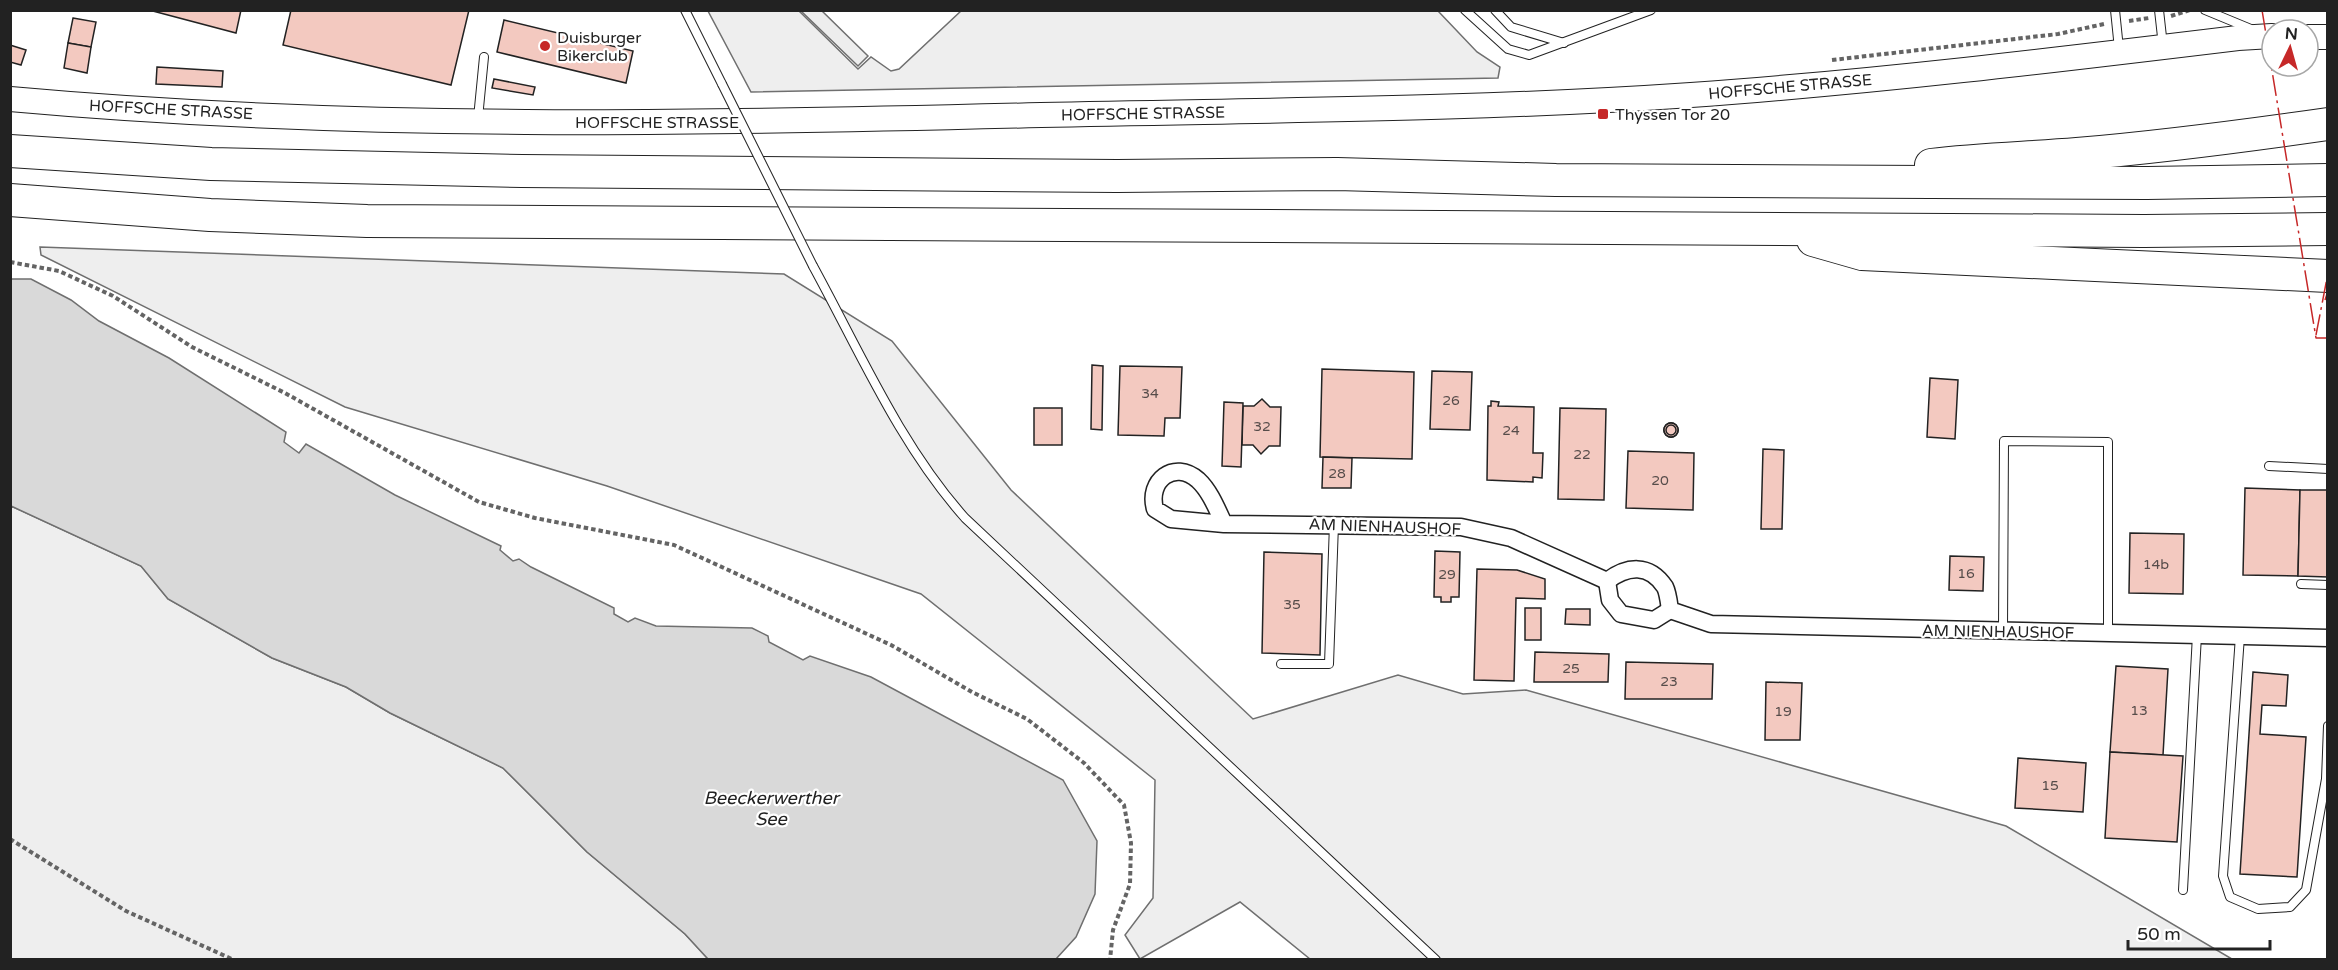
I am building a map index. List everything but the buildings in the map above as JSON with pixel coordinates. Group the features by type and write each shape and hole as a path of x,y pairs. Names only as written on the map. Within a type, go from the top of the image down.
{"highway":[{"path":"1835,181 1892,169 1985,158 2075,154 2151,147 2328,124"},
{"path":"10,151 211,164 498,170 1117,176 1337,174 1556,180 2147,183 2328,180"},
{"path":"10,200 210,215 367,221 1778,230 2328,229"},
{"path":"1778,230 1862,254 2328,276"}],"street":[{"name":"HOFFSCHE STRASSE","path":"10,99 123,109 477,122 727,123 1538,103 1816,84 2260,37"},
{"name":"AM NIENHAUSHOF","path":"1224,524 1461,527 1511,538 1607,581"},
{"path":"1637,569 1652,575 1665,588 1670,610 1654,620 1621,614 1610,600 1607,581 1622,570 1637,569"},
{"name":"AM NIENHAUSHOF","path":"1670,610 1711,624 2328,638"}],"lane":[{"path":"686,10 813,266 913,453 937,487 965,518 1436,960"},
{"path":"1465,10 1515,53 1538,54 1651,10"},
{"path":"1495,10 1511,27 1564,43"},
{"path":"2115,10 2119,53"},
{"path":"2205,10 2260,31"},
{"path":"2160,14 2163,47"},
{"path":"477,122 484,57"},
{"path":"2003,631 2004,441 2108,442 2108,633"},
{"path":"2270,466 2328,469"},
{"path":"1281,664 1329,664 1335,524"},
{"path":"2301,584 2328,585"},
{"path":"2183,890 2197,635"},
{"path":"2240,636 2223,876 2230,897 2258,909 2290,907 2306,891 2326,779 2328,726"}],"path":[{"path":"1821,61 2058,33 2078,27 2190,10"},
{"path":"10,262 59,271 113,296 192,346 285,393 479,502 535,518 674,545 891,645 972,692 1027,719 1084,763 1124,805 1131,843 1130,884 1113,930 1110,960"},
{"path":"10,839 126,911 234,960"}],"shaded area":[{"path":"708,11 799,11 858,69 871,57 891,71 899,69 961,11 1438,11 1477,52 1500,67 1498,78 751,92"},
{"path":"801,11 822,11 868,56 858,66"},
{"path":"40,247 784,274 892,341 1011,490 1253,719 1398,675 1463,694 1526,690 2006,826 2232,959 1310,959 1240,902 1140,959 1125,935 1153,898 1155,780 921,594 607,486 345,407 41,255"},
{"path":"11,506 141,566 168,599 272,658 346,687 390,713 503,768 587,852 685,934 708,959 11,960"}],"water":[{"name":"Beeckerwerther See","path":"11,279 31,279 71,300 99,321 169,358 286,432 284,442 299,453 306,444 395,495 501,546 500,550 513,561 519,559 614,608 614,614 628,622 635,618 656,626 752,628 768,636 769,642 803,660 810,656 871,677 1063,780 1097,841 1095,894 1076,937 1056,959 708,959 685,934 587,852 503,768 390,713 346,687 272,658 168,599 141,566 11,506"}],"power":[{"path":"2262,10 2316,338 2328,338"},
{"path":"2316,335 2328,273"},
{"path":"2325,300 2328,291"}],"place":[{"name":"Duisburger Bikerclub","path":"545,46"},
{"name":"Thyssen Tor 20","path":"1603,114"}]}
